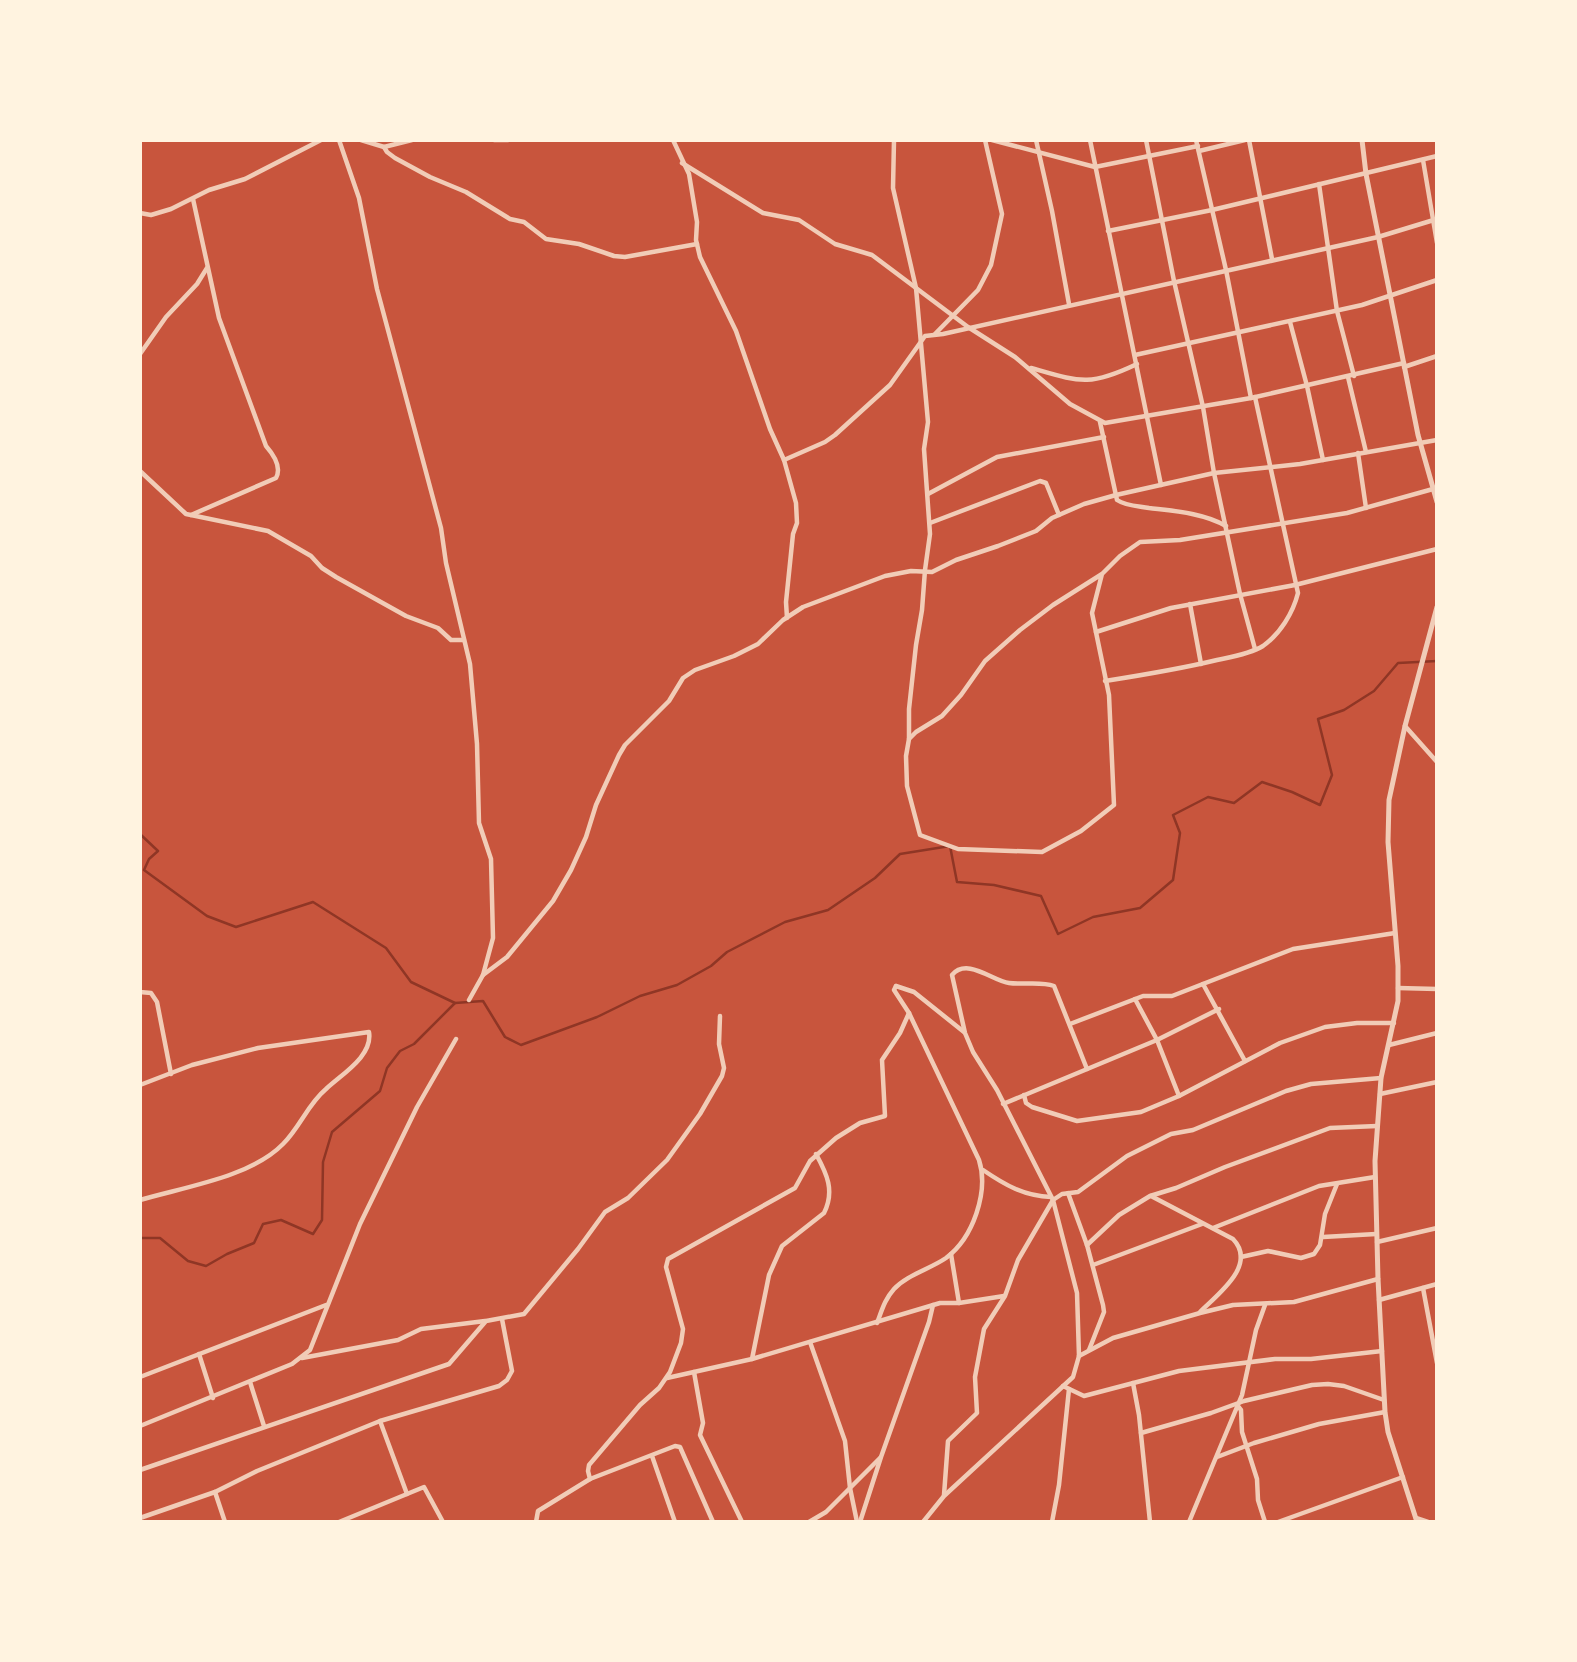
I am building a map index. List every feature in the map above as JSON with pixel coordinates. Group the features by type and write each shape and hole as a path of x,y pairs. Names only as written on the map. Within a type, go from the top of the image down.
{"street":[{"path":"140,213 162,213 209,190 245,179 321,140"},
{"path":"339,140 359,198 377,289 441,528 446,564 470,664 479,823 491,859 493,938 483,975 469,1000"},
{"path":"361,140 384,147 412,140"},
{"path":"494,140 508,140"},
{"path":"673,140 689,174 697,222 696,243 702,262 736,331 770,429 784,460 797,513 786,602 787,618"},
{"path":"894,140 893,188 916,288 928,422 924,449 930,523 906,756 907,786 920,835 958,849 1042,852 1081,831 1114,805 1109,695 1093,612 1102,573"},
{"path":"935,335 954,317 985,279 1002,219 985,140"},
{"path":"992,140 1095,167 1198,146 1247,140 1272,259"},
{"path":"1036,140 1069,304"},
{"path":"1090,140 1161,485"},
{"path":"1146,140 1203,407 1214,473 1240,594 1255,649"},
{"path":"1362,140 1378,237 1420,443 1437,502"},
{"path":"1105,681 1201,664 1262,646 1279,631 1292,610 1298,593 1198,146"},
{"path":"384,147 395,158 471,195 502,215 528,224 541,236 552,241 579,244 625,257 696,243"},
{"path":"1108,231 1212,210 1437,156"},
{"path":"1423,160 1437,243"},
{"path":"682,163 763,213 799,220 835,244 872,255 954,317 1027,367 1070,404 1100,422 1110,424 1253,398 1437,356"},
{"path":"1319,184 1337,311 1366,452"},
{"path":"191,515 276,478 278,471 274,454 266,446 224,332 193,199"},
{"path":"784,460 835,435 890,385 925,336 1378,237 1435,220"},
{"path":"140,354 174,307 197,284 208,267"},
{"path":"1135,355 1337,311 1390,297 1437,280"},
{"path":"1290,321 1323,460"},
{"path":"1027,367 1086,382 1137,364"},
{"path":"1100,422 1116,500 1120,503 1213,520 1227,529"},
{"path":"928,494 997,457 1104,438"},
{"path":"483,975 507,957 553,901 571,870 605,783 625,745 669,701 688,673 758,644 787,618 812,601 885,576 925,570 932,572 956,560 1036,531 1084,504 1116,495 1214,473 1323,460 1437,440"},
{"path":"1358,453 1366,508"},
{"path":"140,471 186,514 268,531 311,556 322,568 336,577 406,617 438,628 451,640 464,640"},
{"path":"930,523 1040,481 1046,483 1059,516"},
{"path":"909,739 942,716 985,661 1020,630 1102,573 1140,542 1180,540 1227,529 1282,524 1366,508 1433,489"},
{"path":"1096,632 1158,611 1295,584 1437,549"},
{"path":"1190,604 1201,664"},
{"path":"1428,1522 1416,1520 1388,1432 1384,1400 1375,1177 1381,1078 1394,1023 1398,988 1388,842 1389,800 1405,726 1437,607"},
{"path":"1405,726 1437,762"},
{"path":"1070,1024 1150,994 1172,996 1293,949 1395,933"},
{"path":"923,1522 944,1496 1066,1387 1073,1377 1079,1356 1077,1293 1052,1198 997,1090 973,1052 965,1033 952,975 959,969 985,972 1007,983 1054,986 1087,1069"},
{"path":"1203,984 1245,1061"},
{"path":"965,1033 914,992 896,986 894,990 909,1013 982,1169 1006,1186 1026,1194 1052,1198 1078,1192 1127,1156 1171,1135 1193,1130 1286,1091 1311,1084 1381,1078"},
{"path":"1398,988 1437,989"},
{"path":"140,992 151,993 158,1002 171,1074"},
{"path":"1135,999 1157,1040 1179,1096"},
{"path":"1003,1104 1157,1040 1219,1009"},
{"path":"590,1479 589,1465 666,1379 681,1343 683,1329 666,1267 667,1259 795,1188 816,1154 851,1128 885,1116 882,1060 900,1033 909,1013"},
{"path":"140,1426 213,1398 301,1359 398,1340 421,1329 524,1314 579,1249 605,1212 628,1198 678,1146 723,1076 719,1044 720,1016"},
{"path":"1024,1095 1026,1103 1032,1107 1077,1121 1141,1112 1179,1096 1280,1043 1325,1027 1357,1023 1394,1023"},
{"path":"140,1085 192,1065 258,1048 369,1032 366,1050 359,1060 317,1097 283,1144 268,1156 233,1173 140,1200"},
{"path":"1389,1045 1437,1033"},
{"path":"301,1359 314,1341 360,1224 391,1159 456,1039"},
{"path":"1379,1095 1437,1082"},
{"path":"1087,1245 1119,1215 1150,1196 1330,1128 1377,1126"},
{"path":"752,1359 769,1275 782,1246 824,1213 827,1207 830,1195 828,1176 816,1154"},
{"path":"877,1323 886,1300 895,1287 951,1254 973,1225 982,1169"},
{"path":"1212,1228 1319,1186 1375,1177"},
{"path":"1241,1257 1268,1251 1301,1258 1314,1254 1323,1237 1325,1213 1338,1183"},
{"path":"1068,1193 1087,1245 1104,1312 1088,1350"},
{"path":"1150,1196 1233,1239 1240,1250 1239,1267 1233,1278 1200,1313"},
{"path":"944,1496 948,1441 977,1413 975,1377 984,1329 1005,1296 1018,1260 1052,1198"},
{"path":"1093,1265 1203,1224"},
{"path":"1377,1242 1437,1228"},
{"path":"1323,1237 1376,1234"},
{"path":"951,1254 959,1303"},
{"path":"1079,1356 1112,1338 1200,1313 1233,1305 1294,1302 1378,1279"},
{"path":"1379,1300 1437,1284"},
{"path":"1423,1288 1437,1363"},
{"path":"666,1379 752,1359 933,1305 1005,1296"},
{"path":"140,1377 327,1305"},
{"path":"858,1522 933,1305"},
{"path":"1189,1522 1242,1395 1256,1330 1265,1305"},
{"path":"140,1518 215,1492 257,1471 380,1421 499,1386 508,1380 512,1371 502,1319"},
{"path":"140,1470 449,1364 486,1321"},
{"path":"810,1342 845,1441 850,1488 858,1522"},
{"path":"1066,1387 1084,1396 1179,1371 1275,1359 1348,1356 1382,1351"},
{"path":"199,1354 213,1398"},
{"path":"694,1372 703,1423 700,1435 742,1522"},
{"path":"250,1382 264,1426"},
{"path":"1133,1383 1150,1522"},
{"path":"1141,1433 1312,1385 1344,1386 1384,1400"},
{"path":"1052,1522 1059,1485 1066,1387"},
{"path":"1238,1404 1265,1522"},
{"path":"1217,1457 1335,1420 1385,1412"},
{"path":"380,1421 407,1494"},
{"path":"536,1522 538,1511 590,1479 676,1446 680,1447 713,1522"},
{"path":"652,1456 675,1522"},
{"path":"809,1522 826,1512 880,1457"},
{"path":"1278,1522 1403,1477"},
{"path":"339,1522 351,1520 425,1487 443,1522"},
{"path":"215,1492 225,1522"}],"waterway":[{"path":"140,834 158,851 149,859 144,870 207,916 236,927 313,902 386,948 411,982 455,1003 483,1001 505,1037 521,1045 597,1017 640,996 677,985 711,966 727,952 785,922 828,910 875,878 900,854 950,846 957,882 994,885 1041,896 1058,934 1093,917 1140,908 1173,880 1180,833 1173,815 1208,797 1234,803 1262,782 1320,805 1332,775 1318,719 1344,710 1374,691 1398,663 1437,661"},
{"path":"140,1238 160,1238 188,1261 206,1266 254,1243 263,1224 281,1220 313,1234 322,1220 323,1162 332,1132 380,1091 387,1068 400,1051 414,1044 455,1003"}]}
